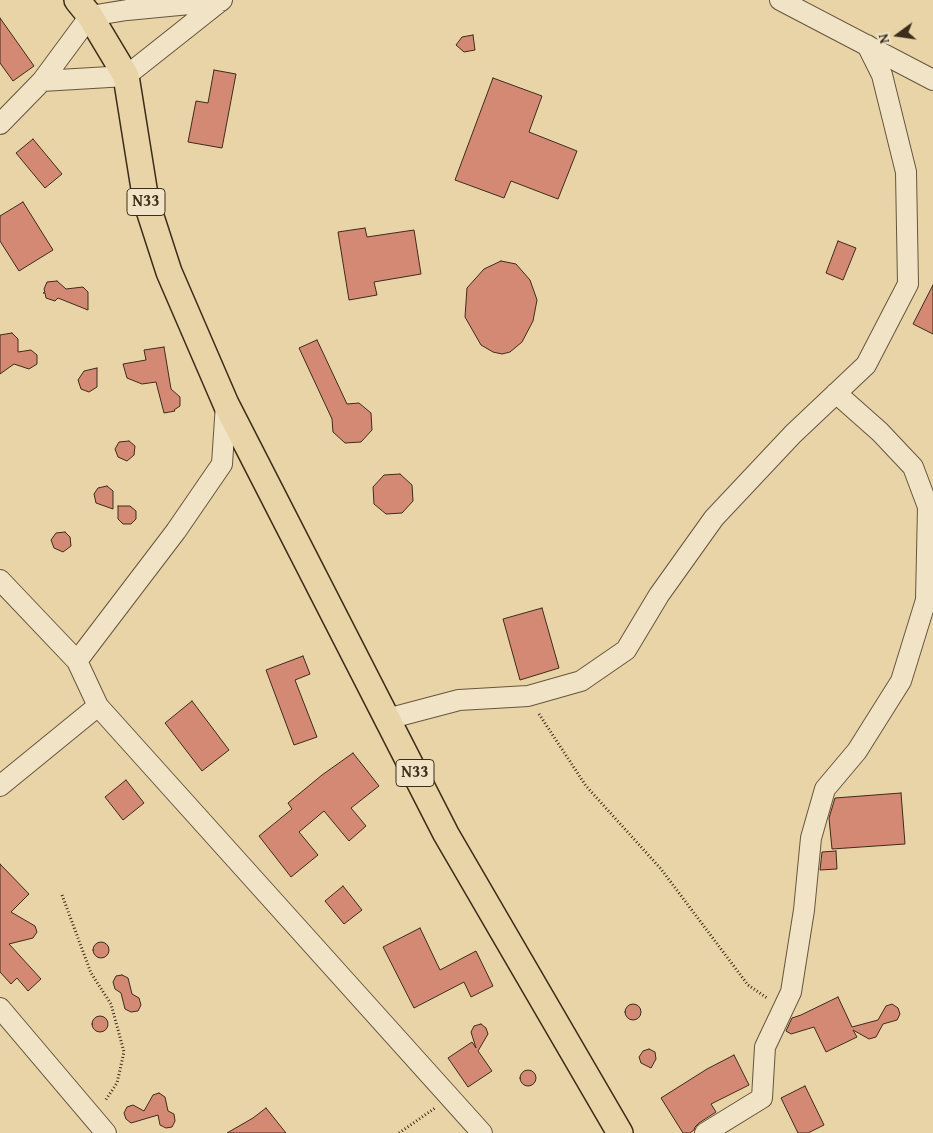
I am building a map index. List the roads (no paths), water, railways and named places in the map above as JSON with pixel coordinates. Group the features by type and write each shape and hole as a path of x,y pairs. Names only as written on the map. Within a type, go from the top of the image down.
{"main road":[{"name":"N33","path":"83,8 126,76 146,201 169,272 226,404 446,834 620,1133"}],"street":[{"path":"0,124 42,81 83,8 221,0"},
{"path":"42,81 126,76 221,0"},
{"path":"780,0 933,80"},
{"path":"387,719 459,700 528,696 581,680 626,650 659,594 714,518 793,434 866,364 908,284 906,172 882,75 867,45"},
{"path":"705,1133 762,1098 765,1047 791,992 804,910 811,838 825,789 856,752 901,681 926,600 928,507 913,468 880,432 836,393"},
{"path":"77,661 176,531 222,464 226,404"},
{"path":"0,580 77,661 98,706 482,1133"},
{"path":"0,786 98,706"},
{"path":"0,1008 106,1133"}]}
